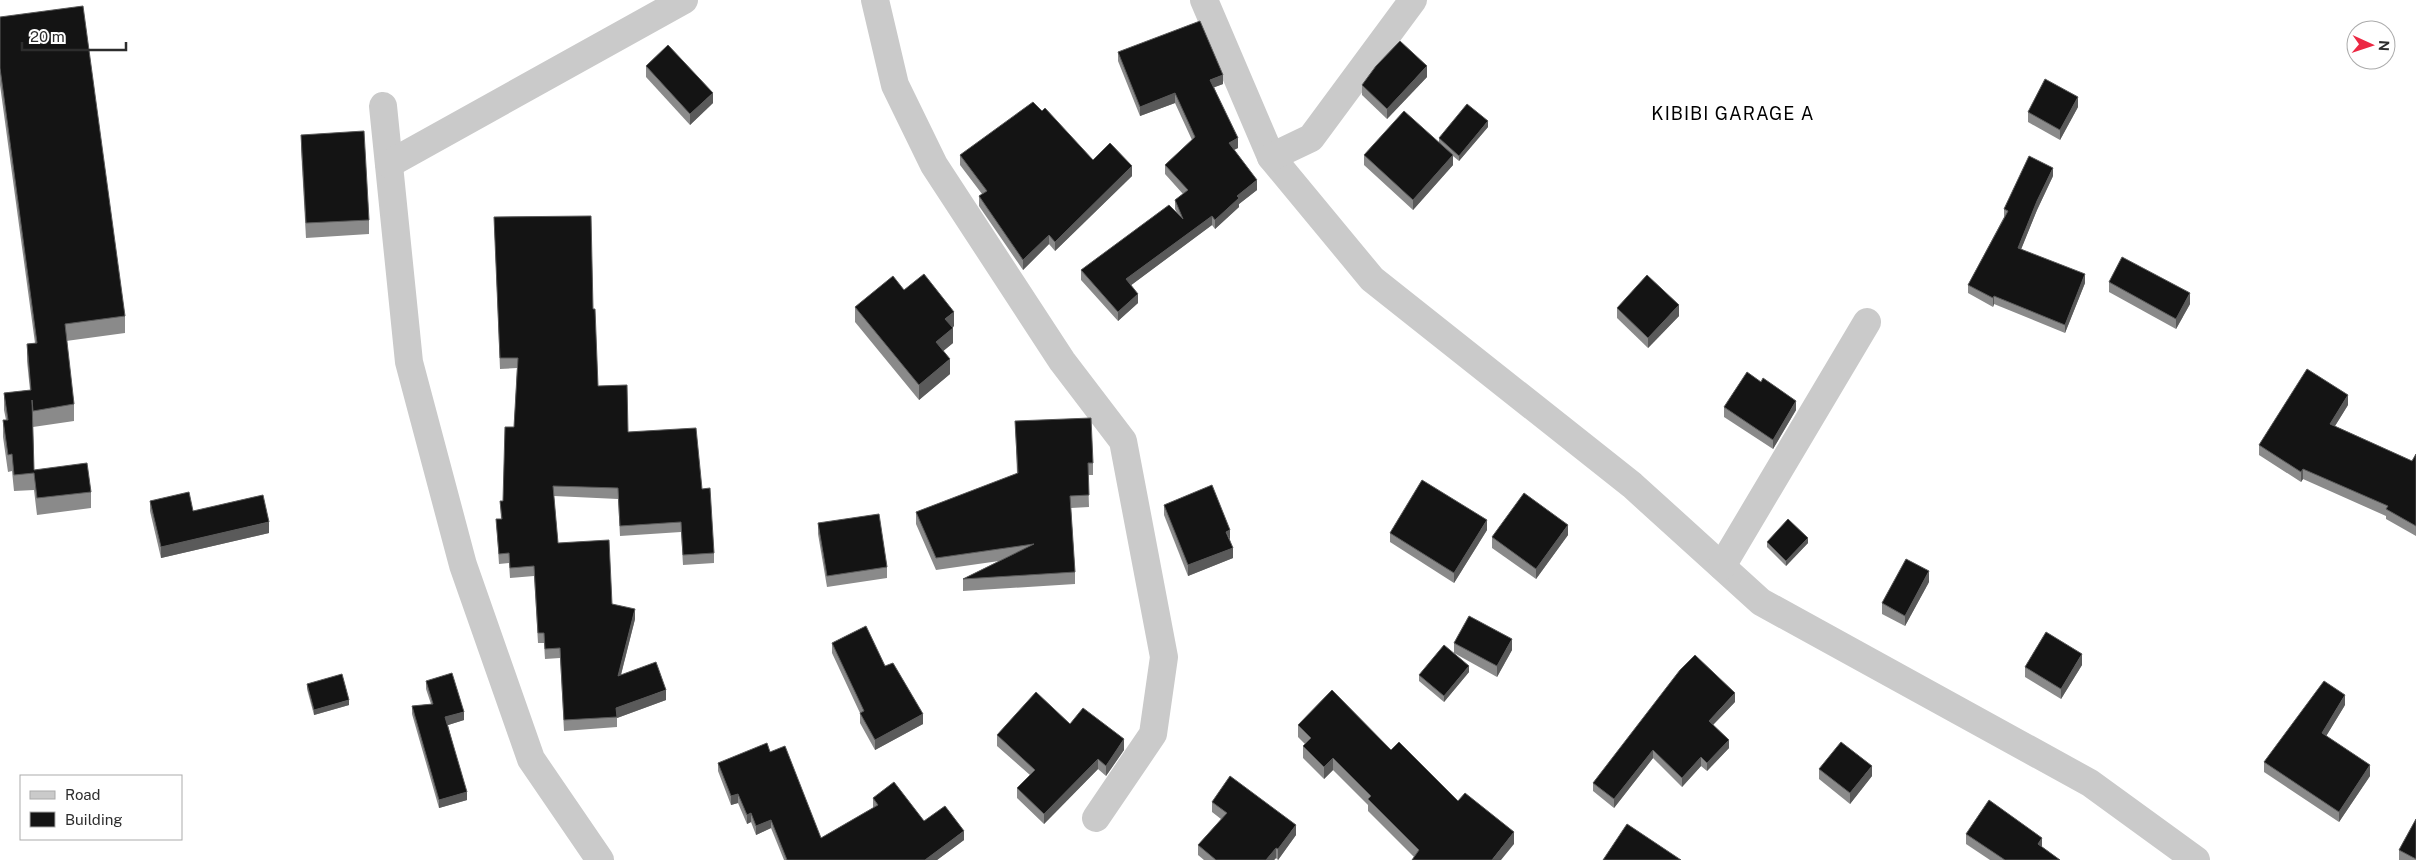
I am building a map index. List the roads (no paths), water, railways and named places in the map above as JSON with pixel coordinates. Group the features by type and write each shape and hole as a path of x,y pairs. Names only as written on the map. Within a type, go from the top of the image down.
{"street":[{"path":"389,164 684,0"},
{"path":"875,0 895,85 934,164 1062,361 1123,441 1164,657 1153,734 1096,818"},
{"path":"1204,0 1271,157 1372,279 1632,485 1761,602 2090,783 2196,860"},
{"path":"1271,157 1310,138 1413,0"},
{"path":"383,106 410,362 463,565 532,759 600,860"},
{"path":"1722,566 1867,322"}],"district":[{"name":"KIBIBI GARAGE A","path":"1733,113"}]}
